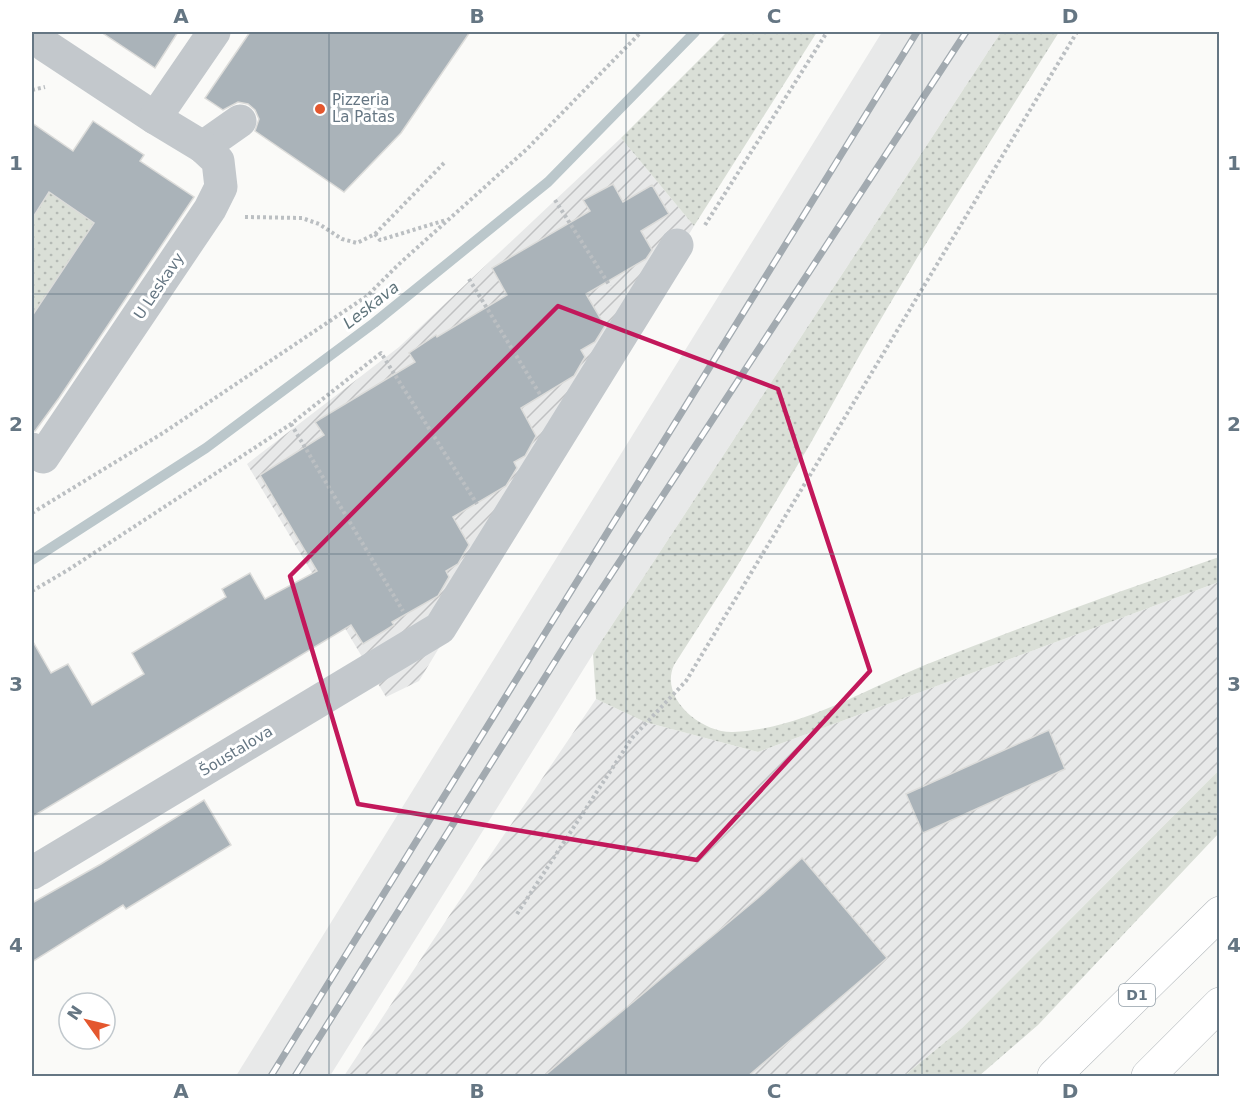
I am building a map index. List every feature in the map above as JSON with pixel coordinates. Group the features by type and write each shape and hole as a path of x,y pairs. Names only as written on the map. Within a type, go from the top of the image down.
{"highway":[{"name":"D1","path":"1054,1077 1220,913"},
{"path":"1148,1077 1220,1004"}],"street":[{"path":"155,118 214,32"},
{"name":"U Leskavy","path":"32,449 43,457 210,209 221,187 218,161 203,147 37,48"},
{"path":"203,147 240,121"},
{"path":"430,634 496,536 677,245"},
{"name":"Šoustalova","path":"32,873 430,634"}],"path":[{"path":"32,513 163,433 367,296 398,265 527,149 641,32"},
{"path":"517,914 632,738 686,681 1077,32"},
{"path":"210,209 248,218 302,218 319,224 342,239 357,243 375,234 444,163"},
{"path":"555,200 631,319"},
{"path":"375,234 380,240 450,219"},
{"path":"469,279 562,430"},
{"path":"32,591 68,570 291,424 381,353 496,536"},
{"path":"291,424 430,634"}],"highlighted area":[{"path":"558,306 778,389 870,671 697,860 358,804 290,576"}],"shaded area":[{"path":"727,32 817,32 694,226 621,138"},
{"path":"882,32 1001,32 593,654 330,1076 236,1076"},
{"path":"1001,32 1059,32 917,258 809,446 733,573 674,665 671,677 672,690 686,711 708,727 733,732 758,729 808,716 961,651 1219,557 1219,582 758,752 645,722 596,699 593,654"},
{"path":"621,138 694,226 419,681 386,697 247,464 399,347"},
{"path":"49,192 94,223 113,318 56,280 32,316 32,219"},
{"path":"1219,582 1219,770 962,1028 904,1076 344,1076 596,699 645,722 758,752"},
{"path":"1219,770 1219,833 1038,1025 979,1076 904,1076 962,1028"}],"building":[{"path":"101,32 178,32 155,68"},
{"name":"Pizzeria La Patas","path":"250,32 470,32 401,133 344,192 255,131 259,119 255,110 248,104 238,102 223,110 205,98"},
{"path":"93,121 144,155 140,161 194,197 59,398 35,431 32,431 32,316 94,223 49,192 32,219 32,123 73,151"},
{"path":"613,184 623,202 652,185 669,214 641,231 652,250 646,259 586,294 605,326 595,342 581,350 585,357 574,376 521,408 536,436 525,456 514,462 517,468 506,486 453,517 469,545 458,564 446,571 449,577 438,596 392,622 394,625 363,644 351,625 32,817 32,640 51,673 68,664 92,705 144,674 132,653 226,597 222,589 250,573 265,599 317,571 260,475 324,435 315,422 415,362 409,353 507,295 492,268 590,211 583,200"},
{"path":"1049,730 1065,769 923,833 906,794"},
{"path":"204,800 231,845 126,909 123,905 32,962 32,903 101,864"},
{"path":"802,858 887,958 747,1077 543,1077 758,898"}],"waterway":[{"name":"Leskava","path":"32,560 206,448 374,323 548,182 695,32"}],"railway":[{"path":"271,1076 917,32"},
{"path":"295,1076 569,639 966,32"}],"place":[{"name":"Pizzeria La Patas","path":"320,109"}]}
